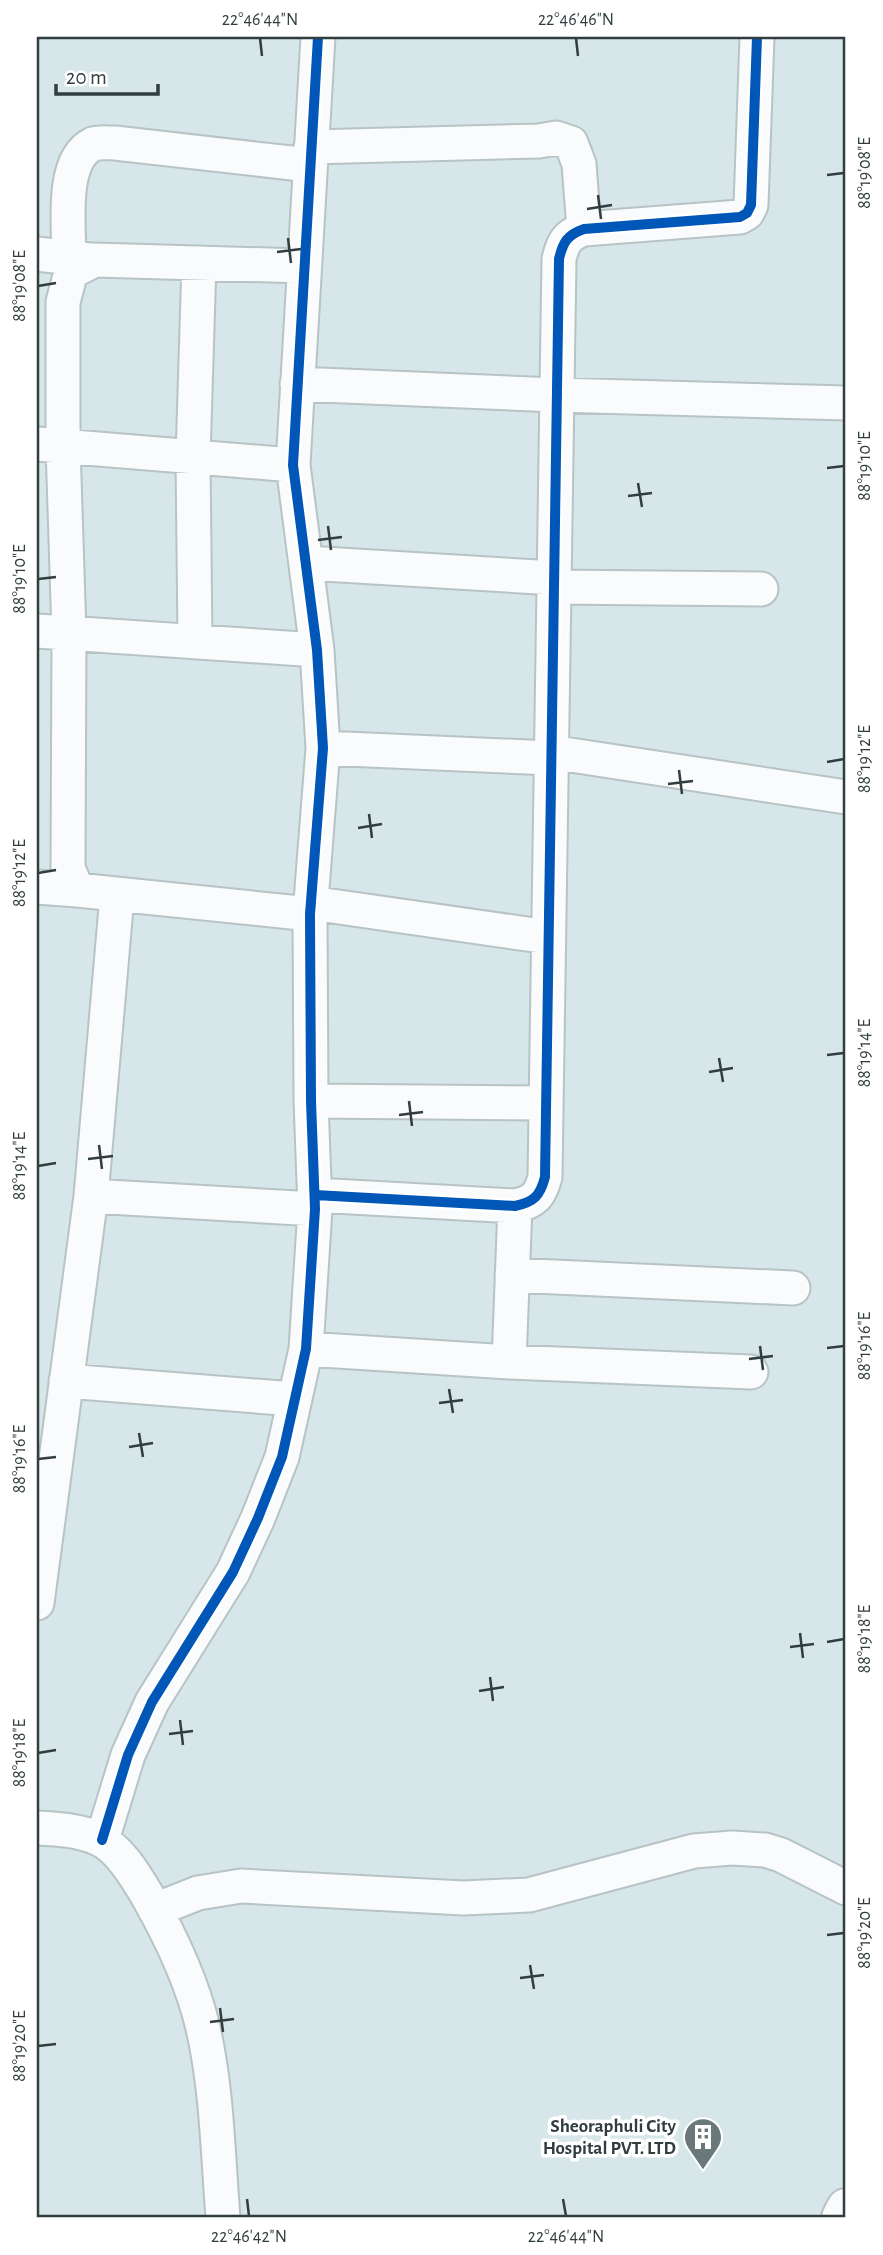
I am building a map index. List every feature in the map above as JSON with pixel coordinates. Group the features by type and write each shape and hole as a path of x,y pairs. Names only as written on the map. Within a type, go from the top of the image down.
{"main road":[{"path":"841,2218 846,2208"}],"street":[{"path":"102,1840 128,1755 152,1702 233,1572 258,1518 282,1457 306,1349 315,1202 311,1101 311,909 323,748 317,650 293,466 318,37"},
{"path":"91,1196 515,1206 530,1203 541,1194 545,1177 559,259 563,243 571,234 584,229 740,217 747,213 751,205 757,37"},
{"path":"78,890 68,869 53,632 50,445 63,302 72,272 67,257 69,186 78,156 94,143 310,156 555,138 571,143 579,164 584,229"},
{"path":"67,257 303,266"},
{"path":"195,642 192,457 199,263"},
{"path":"297,384 846,403"},
{"path":"50,445 293,466"},
{"path":"307,563 553,583 761,589"},
{"path":"53,632 317,650"},
{"path":"323,748 551,755 846,797"},
{"path":"37,887 117,896 311,909 548,937"},
{"path":"37,1603 47,1448 66,1381 91,1196 117,896"},
{"path":"311,1101 546,1103"},
{"path":"509,1362 515,1206"},
{"path":"512,1275 793,1288"},
{"path":"306,1349 509,1362 751,1372"},
{"path":"66,1381 294,1399"},
{"path":"37,1828 69,1830 102,1840 131,1867 186,1973 202,2027 211,2078 223,2218"},
{"path":"155,1910 198,1893 241,1886 463,1898 528,1895 694,1851 732,1848 765,1850 781,1855 846,1888"}],"cycle path":[{"path":"102,1840 128,1755 152,1702 233,1572 258,1518 282,1457 306,1349 315,1209 311,1101 310,914 323,748 317,650 293,465 318,37"},
{"path":"315,1195 515,1206 535,1197 543,1184 559,259 567,240 584,229 740,217 747,213 751,205 757,37"}],"place":[{"name":"Sheoraphuli City Hospital PVT. LTD","path":"703,2171"}]}
